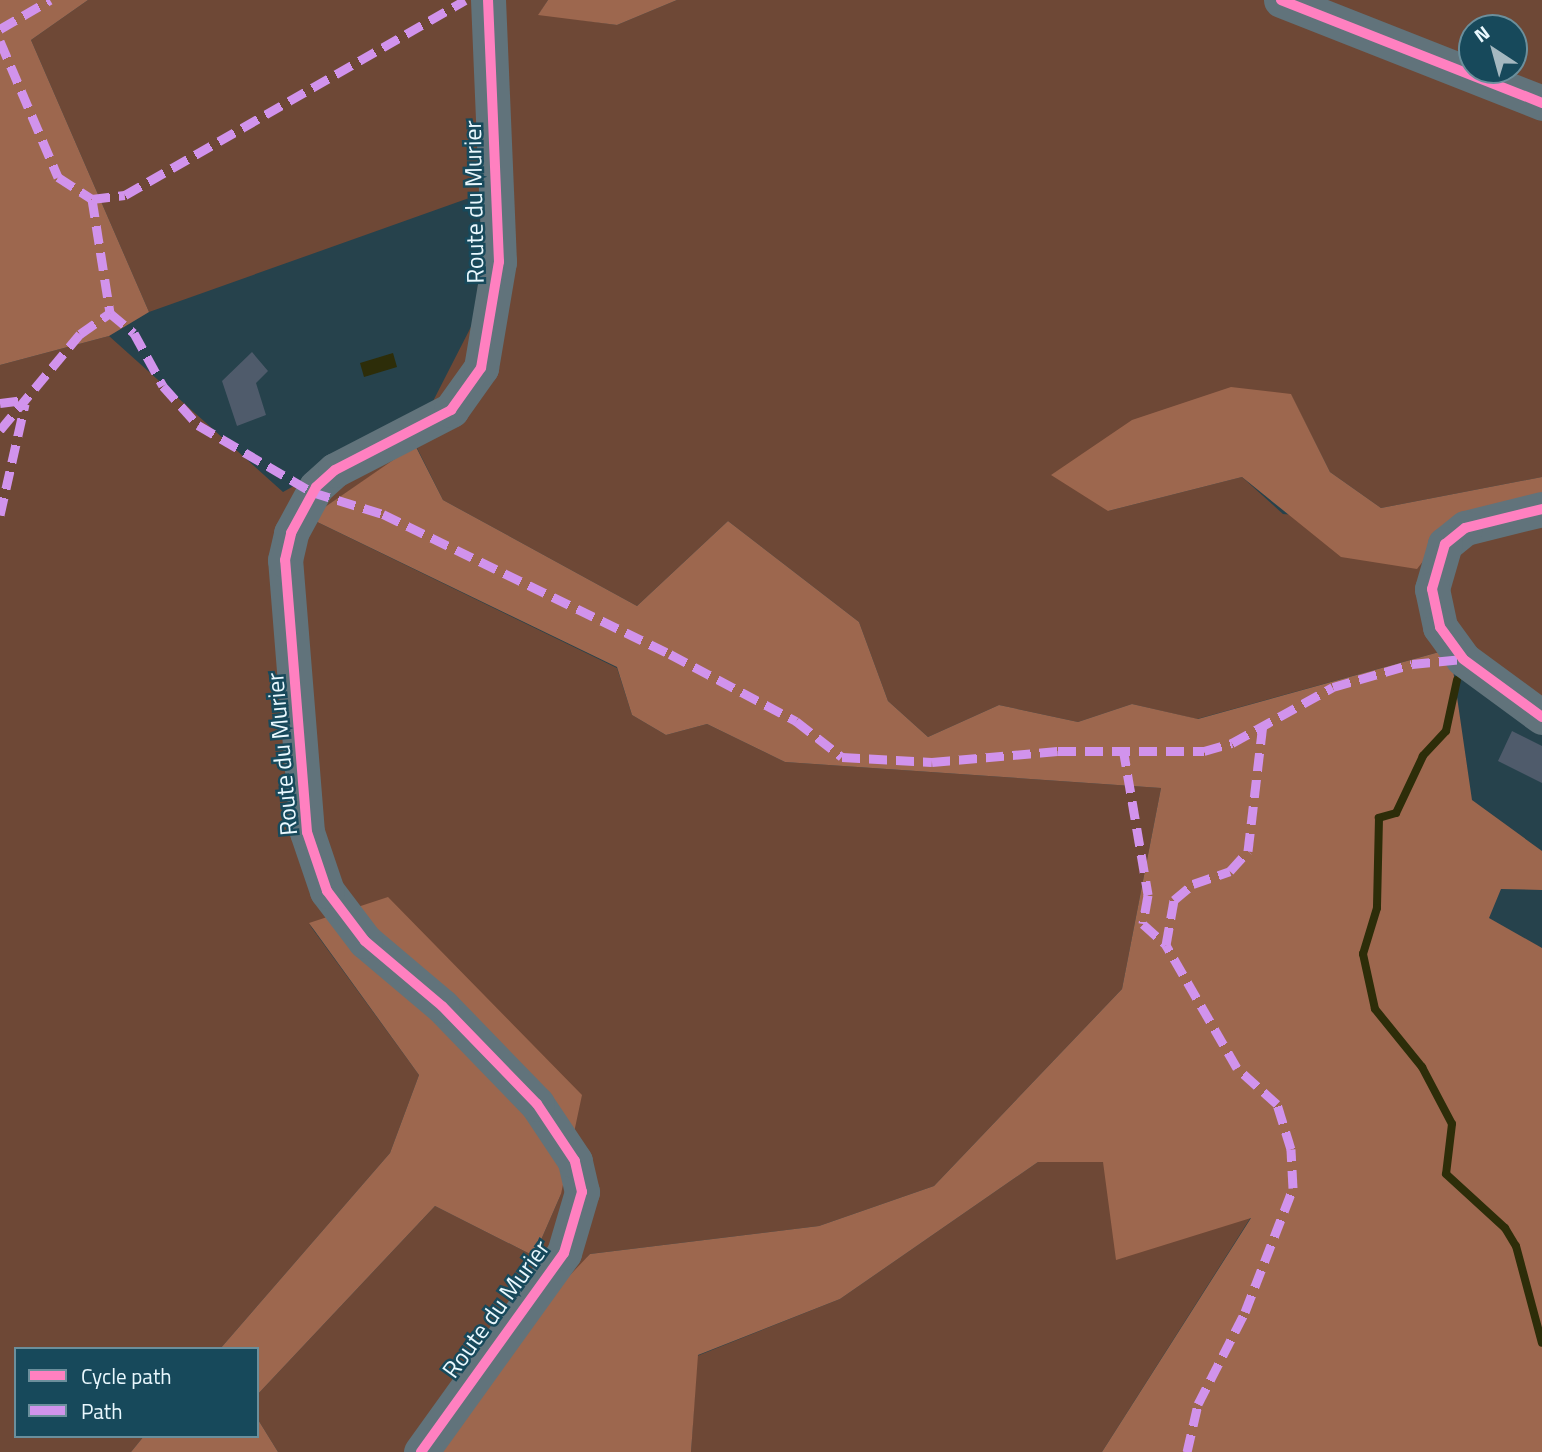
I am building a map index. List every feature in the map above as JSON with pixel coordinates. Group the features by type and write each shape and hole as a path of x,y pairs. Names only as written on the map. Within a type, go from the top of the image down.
{"street":[{"name":"Route du Murier","path":"421,1452 564,1253 582,1192 575,1161 537,1104 451,1014 365,941 327,891 307,832 285,559 291,533 316,486 335,470 451,410 481,368 499,262 488,0"},
{"path":"1281,0 1542,103"},
{"path":"1542,509 1465,528 1445,544 1432,589 1450,644 1483,678 1542,717"}],"shaded area":[{"path":"0,0 88,0 31,40 149,312 109,336 0,365"},
{"path":"88,0 548,0 539,14 617,25 677,0 1542,0 1542,477 1381,508 1330,472 1291,395 1108,511 1242,477 1283,514 1450,527 1542,506 1542,701 1450,649 1197,719 1132,704 1078,722 999,705 928,737 888,701 859,622 728,521 637,606 443,500 416,446 309,518 617,668 632,715 666,735 707,724 785,762 1161,788 1122,989 934,1186 819,1226 590,1254 430,1452 278,1452 259,1421 259,1393 435,1206 534,1256 561,1194 309,924 419,1075 390,1153 222,1347 14,1347 14,1438 142,1438 131,1452 0,1452 0,365 109,336 283,492 428,411 475,319 486,192 149,312 31,40"},
{"path":"548,0 677,0 617,25 538,15"},
{"path":"393,353 397,367 364,377 360,363"},
{"path":"1231,387 1291,394 1330,472 1381,508 1542,477 1542,506 1450,527 1417,569 1341,557 1242,477 1108,511 1051,475 1132,420"},
{"path":"415,445 443,500 637,606 728,521 859,622 888,701 928,737 999,705 1078,722 1132,704 1198,719 1450,649 1472,800 1542,851 1542,890 1501,889 1489,918 1542,948 1542,1452 1102,1452 1251,1218 1116,1260 1103,1162 1038,1162 840,1299 698,1355 691,1452 430,1452 502,1347 590,1254 819,1226 934,1186 1122,989 1161,788 785,762 707,724 666,735 632,715 617,667 309,518"},
{"path":"388,897 582,1095 561,1194 534,1256 435,1206 259,1393 259,1347 222,1347 390,1153 419,1075 309,923"},
{"path":"1038,1162 1103,1162 1251,1217 1102,1452 691,1452 697,1356 840,1299"},
{"path":"259,1421 278,1452 131,1452 142,1438 259,1438"}],"building":[{"path":"252,352 268,371 256,383 266,415 237,426 222,381"},
{"path":"1512,731 1542,746 1542,783 1498,761"}],"waterway":[{"path":"1457,680 1446,731 1423,756 1396,813 1379,818 1377,908 1363,954 1375,1009 1422,1067 1452,1124 1446,1174 1505,1228 1516,1246 1542,1343"}],"marked path":[{"path":"0,29 50,0"},
{"path":"92,199 125,195 465,0"},
{"path":"0,41 58,177 92,199 110,313 134,333 163,386 198,425 312,492 383,514 670,654 796,721 842,757 932,762 1058,751 1204,751 1232,743 1333,687 1412,664 1463,659"},
{"path":"0,430 80,334 110,313"},
{"path":"0,403 26,400"},
{"path":"0,515 25,404"},
{"path":"1187,1452 1198,1404 1245,1312 1293,1188 1291,1149 1277,1104 1237,1068 1166,945 1174,900 1193,884 1230,871 1248,851 1263,724"},
{"path":"1123,748 1148,895 1143,924 1166,945"}],"cycle path":[{"path":"421,1452 564,1253 582,1192 575,1161 537,1104 442,1006 365,941 327,891 307,832 285,560 291,533 316,487 335,470 451,410 481,368 499,262 488,0"},
{"path":"1281,0 1542,103"},
{"path":"1542,509 1465,528 1445,544 1432,589 1440,627 1463,659 1542,717"}]}
